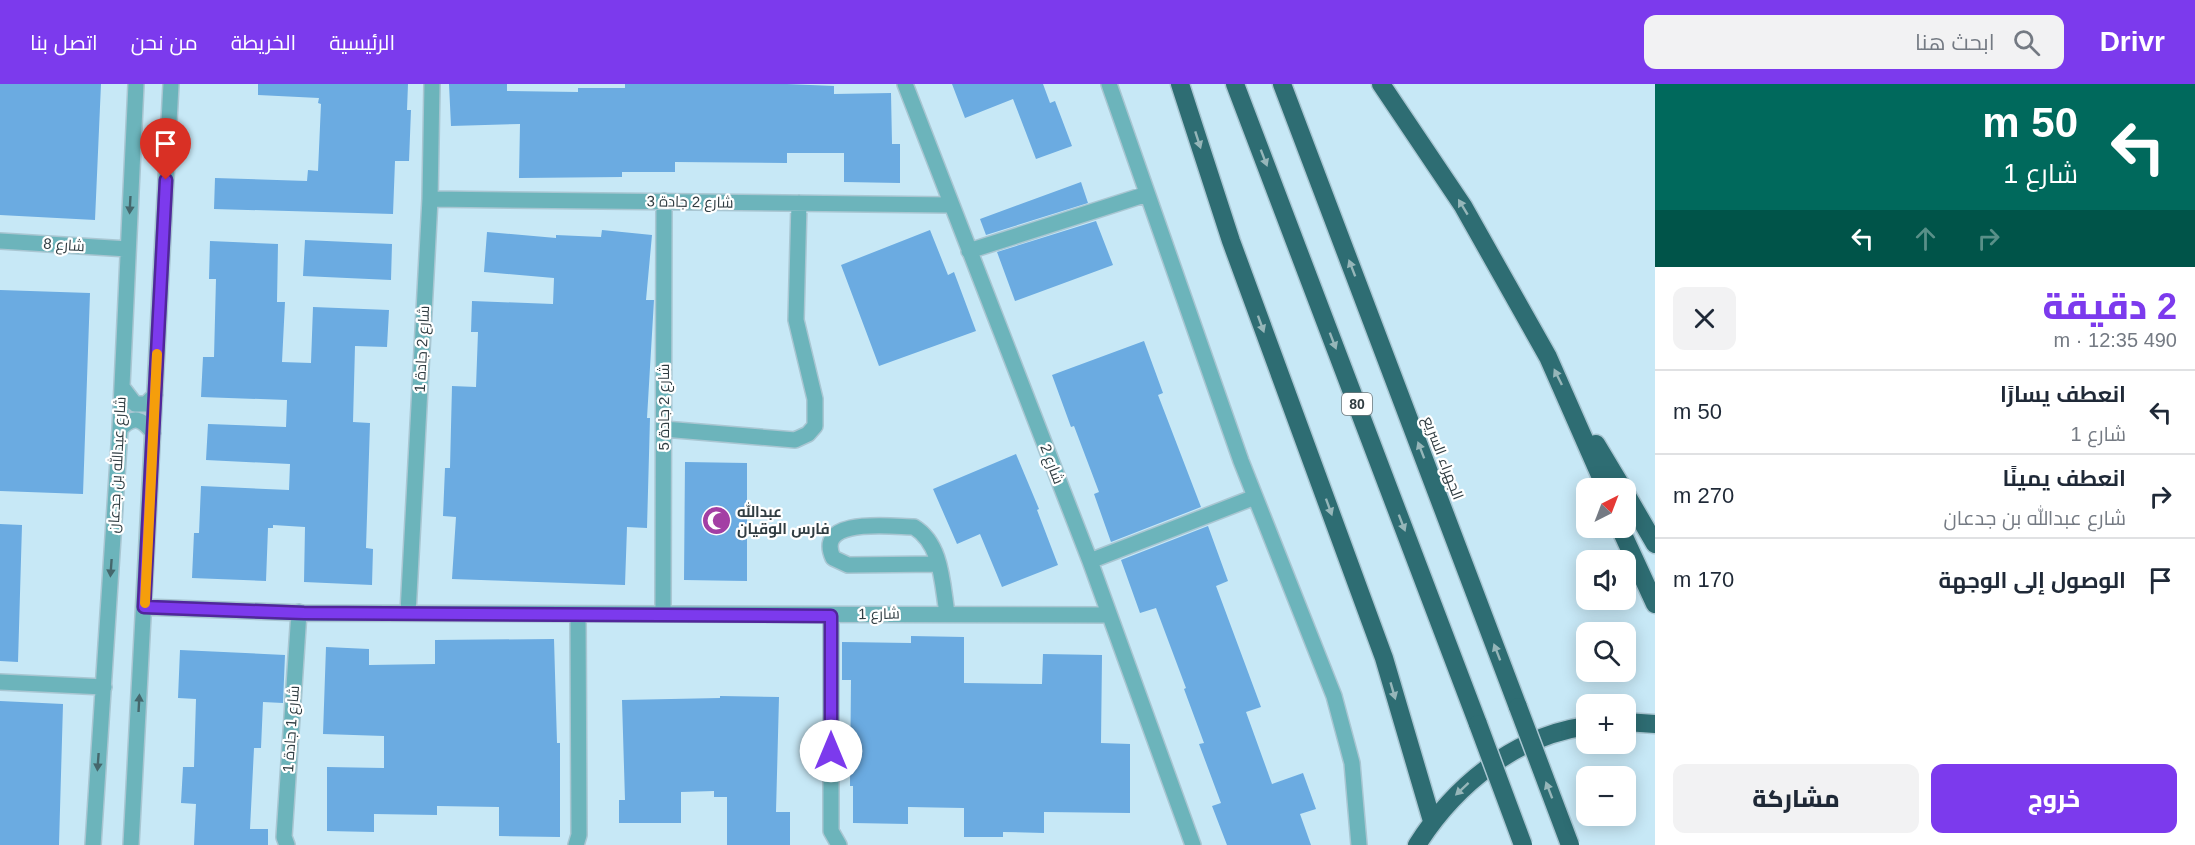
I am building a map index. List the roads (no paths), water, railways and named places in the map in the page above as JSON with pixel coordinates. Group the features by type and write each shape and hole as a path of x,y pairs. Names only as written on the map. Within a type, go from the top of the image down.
{"highway":[{"path":"1180,84 1230,241 1384,658 1432,821"},
{"name":"80","path":"1235,84 1523,845"},
{"name":"الجهراء السريع","path":"1282,84 1570,845"},
{"path":"1381,84 1463,206 1548,357 1601,478"},
{"path":"1572,408 1616,478"},
{"path":"1636,511 1655,544"},
{"path":"1625,538 1655,604"},
{"path":"1636,723 1655,724"},
{"path":"1417,845 1432,821 1461,789 1495,762 1533,741 1576,729"}],"street":[{"name":"شارع عبدالله بن جدعان","path":"93,845 120,429 136,84"},
{"path":"131,845 171,84"},
{"name":"شارع 2 جادة 1","path":"408,613 430,199 432,84"},
{"name":"شارع 2","path":"905,84 1090,561 1193,845"},
{"path":"1109,84 1255,497 1334,696 1352,763 1359,845"},
{"path":"969,251 1148,194"},
{"name":"شارع 2 جادة 3","path":"430,199 950,205"},
{"name":"شارع 2 جادة 5","path":"663,613 664,201"},
{"path":"664,429 795,440 808,434 815,426 815,399 796,320 799,203"},
{"name":"شارع 8","path":"0,241 128,249"},
{"path":"122,387 135,405 146,404 155,395"},
{"path":"120,429 128,420 135,418 146,422 153,433"},
{"path":"1090,561 1255,497"},
{"path":"938,564 848,565 833,558 831,542 834,536 849,527 914,527 929,539 938,564 947,613"},
{"name":"شارع 1","path":"144,607 408,613 1109,615"},
{"name":"شارع 1 جادة 1","path":"287,845 284,837 299,612"},
{"path":"576,845 579,835 578,614"},
{"path":"831,616 831,831 839,845"},
{"path":"0,682 104,687"}],"place":[{"name":"عبدالله فارس الوقيان","path":"716,521"}]}
